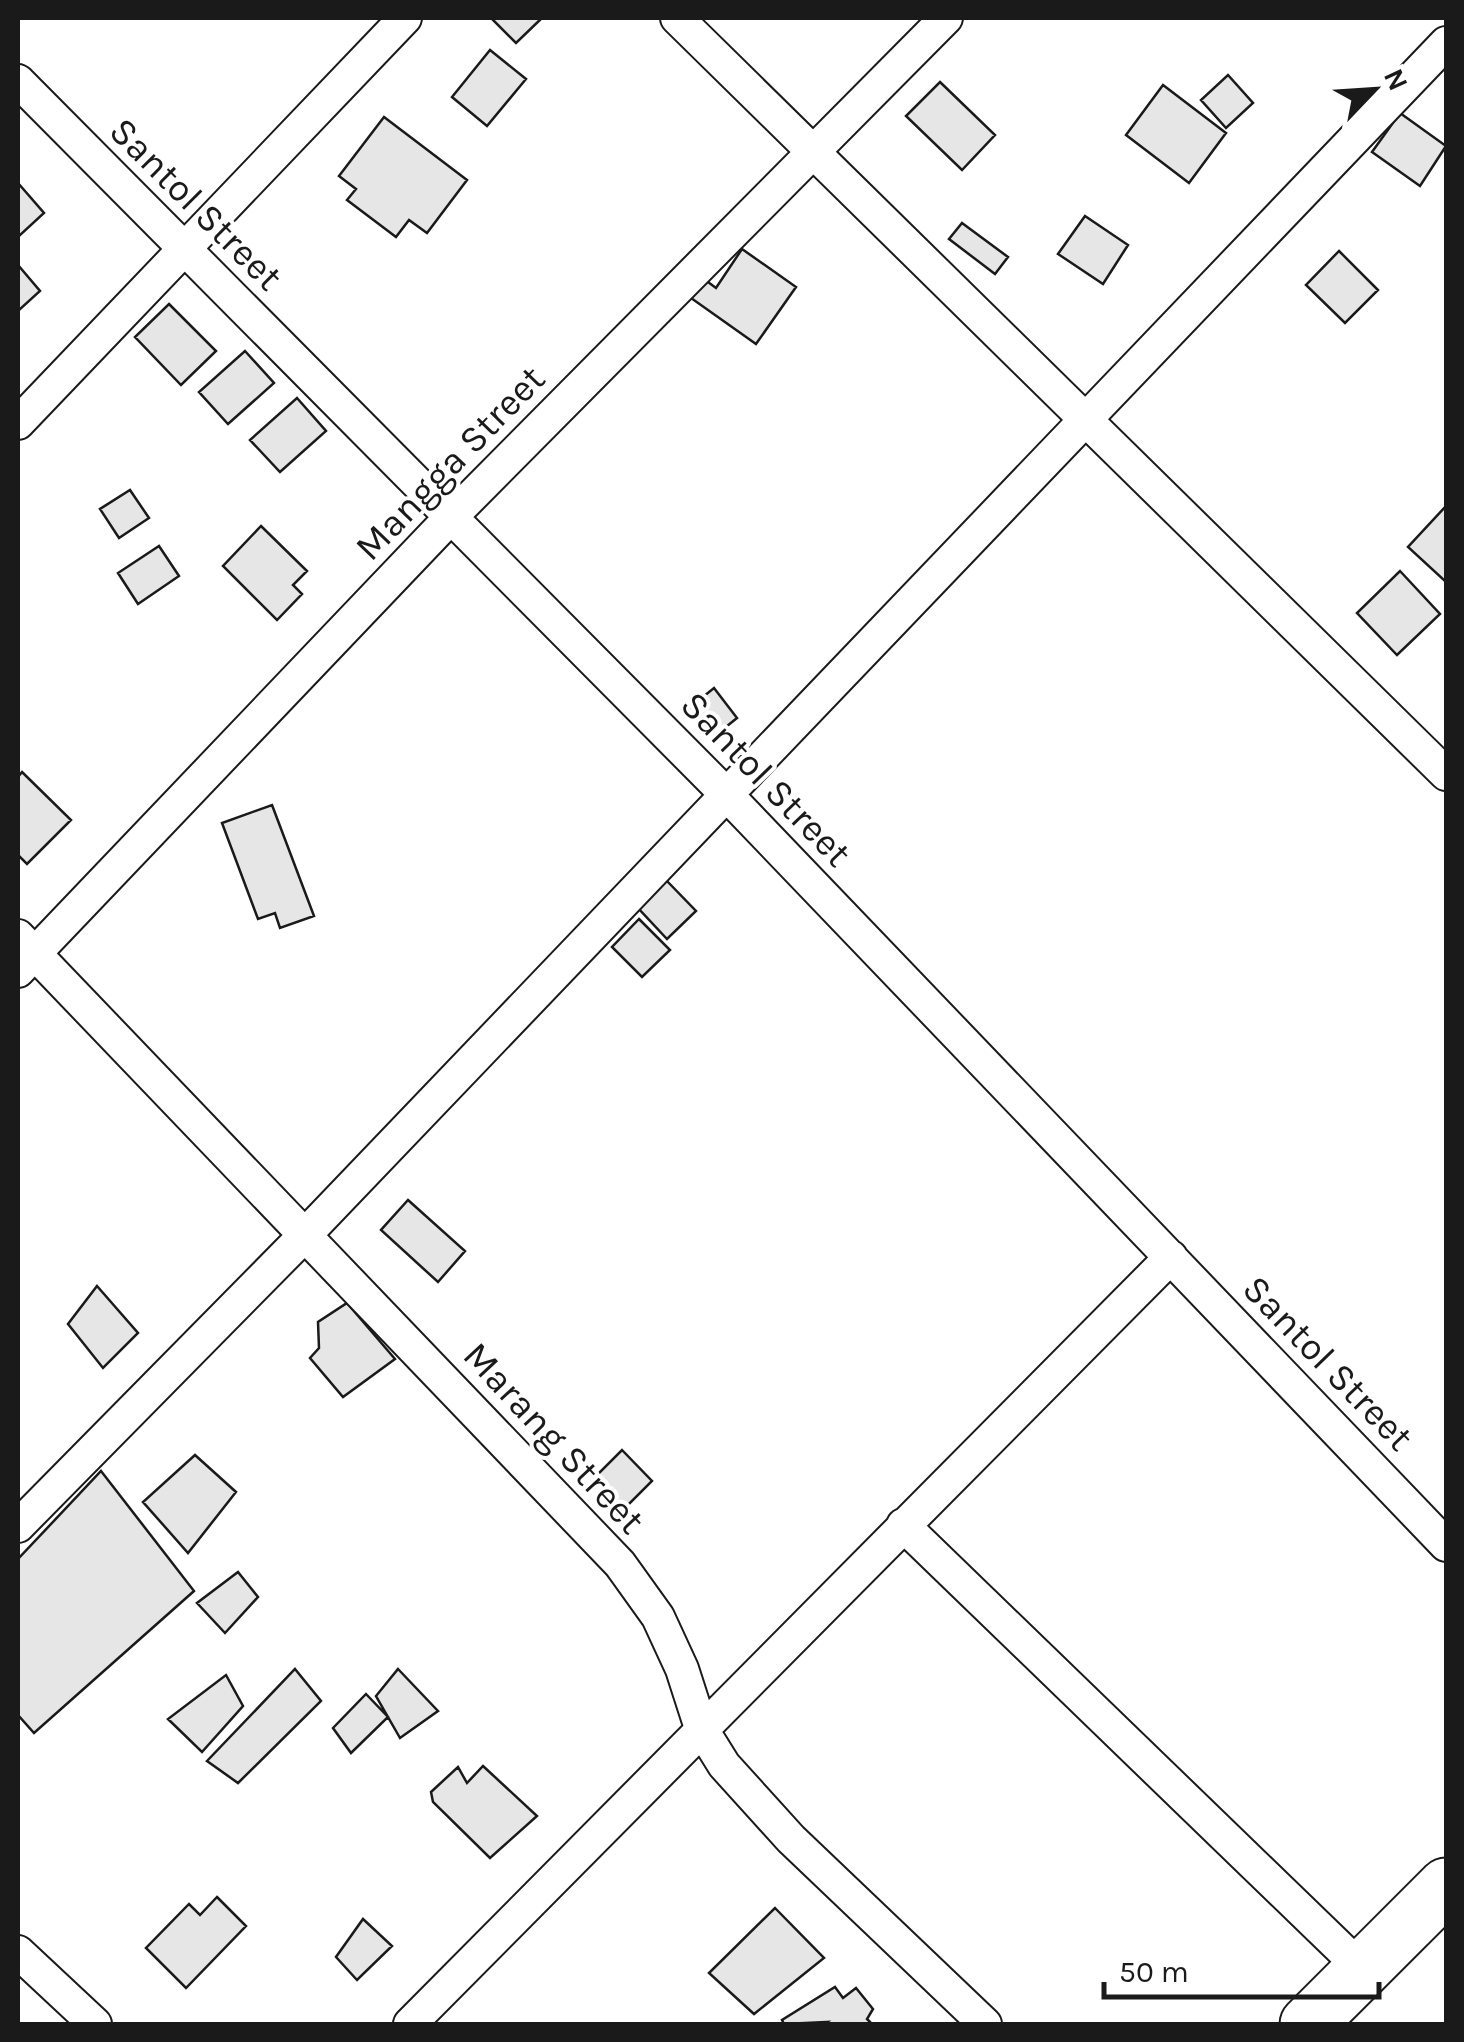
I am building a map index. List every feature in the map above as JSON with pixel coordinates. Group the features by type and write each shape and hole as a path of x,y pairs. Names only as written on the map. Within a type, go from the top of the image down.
{"highway":[{"path":"1308,2024 1446,1886"}],"street":[{"path":"18,423 405,18"},
{"path":"677,18 1446,774"},
{"name":"Mangga Street","path":"23,953 946,18"},
{"path":"18,1526 305,1235 1446,42"},
{"name":"Santol Street","path":"18,81 728,795 1446,1545"},
{"name":"Marang Street","path":"23,953 305,1235 620,1564 658,1617 682,1669 702,1728 724,1765 779,1827 986,2024"},
{"path":"410,2024 1171,1257"},
{"path":"903,1525 1362,1970"},
{"path":"18,1952 95,2024"}],"building":[{"path":"491,18 542,18 516,43"},
{"path":"490,50 526,79 487,126 452,97"},
{"path":"1228,75 1253,103 1226,128 1201,100"},
{"path":"940,82 995,135 962,170 906,116"},
{"path":"1163,85 1226,133 1189,183 1126,135"},
{"path":"1400,113 1446,146 1420,186 1372,152"},
{"path":"384,117 467,180 427,233 409,220 396,237 347,200 356,189 339,176"},
{"path":"18,183 44,213 18,237"},
{"path":"1085,216 1128,245 1103,284 1058,254"},
{"path":"962,223 1008,257 995,274 949,239"},
{"path":"742,249 796,287 756,344 691,298 704,279 716,288"},
{"path":"1339,251 1378,290 1345,323 1306,285"},
{"path":"18,265 40,291 18,311"},
{"path":"169,304 216,351 181,385 135,337"},
{"path":"245,351 274,383 228,424 199,392"},
{"path":"297,398 326,431 280,472 250,440"},
{"path":"130,490 149,518 119,538 100,509"},
{"path":"1446,506 1446,582 1408,547"},
{"path":"261,526 307,571 293,585 302,594 277,620 223,566"},
{"path":"159,546 179,576 138,604 118,573"},
{"path":"1400,571 1440,614 1397,655 1357,613"},
{"path":"714,688 737,718 711,739 688,709"},
{"path":"22,772 71,820 27,864 18,855 18,777"},
{"path":"272,805 314,916 280,928 275,913 258,919 222,823"},
{"path":"666,880 696,911 667,939 638,908"},
{"path":"639,919 670,950 642,977 612,947"},
{"path":"408,1200 465,1251 438,1282 381,1230"},
{"path":"97,1286 138,1333 103,1368 68,1324"},
{"path":"347,1303 395,1359 343,1397 310,1358 319,1348 318,1322"},
{"path":"622,1450 652,1481 624,1509 594,1478"},
{"path":"195,1455 236,1492 188,1553 143,1502"},
{"path":"101,1471 194,1591 34,1733 18,1715 18,1559"},
{"path":"238,1572 258,1597 225,1633 197,1603"},
{"path":"295,1669 321,1701 238,1783 207,1761"},
{"path":"398,1669 438,1711 400,1738 376,1696"},
{"path":"226,1675 243,1706 202,1752 168,1719"},
{"path":"366,1694 388,1717 351,1753 333,1728"},
{"path":"483,1766 537,1816 490,1858 433,1802 431,1792 458,1767 467,1783"},
{"path":"217,1897 246,1926 186,1988 146,1948 189,1904 200,1915"},
{"path":"775,1908 824,1958 754,2014 709,1973"},
{"path":"363,1919 392,1946 357,1980 336,1957"},
{"path":"835,1987 843,1998 856,1988 873,2009 867,2019 872,2024 784,2024 782,2020"}]}
